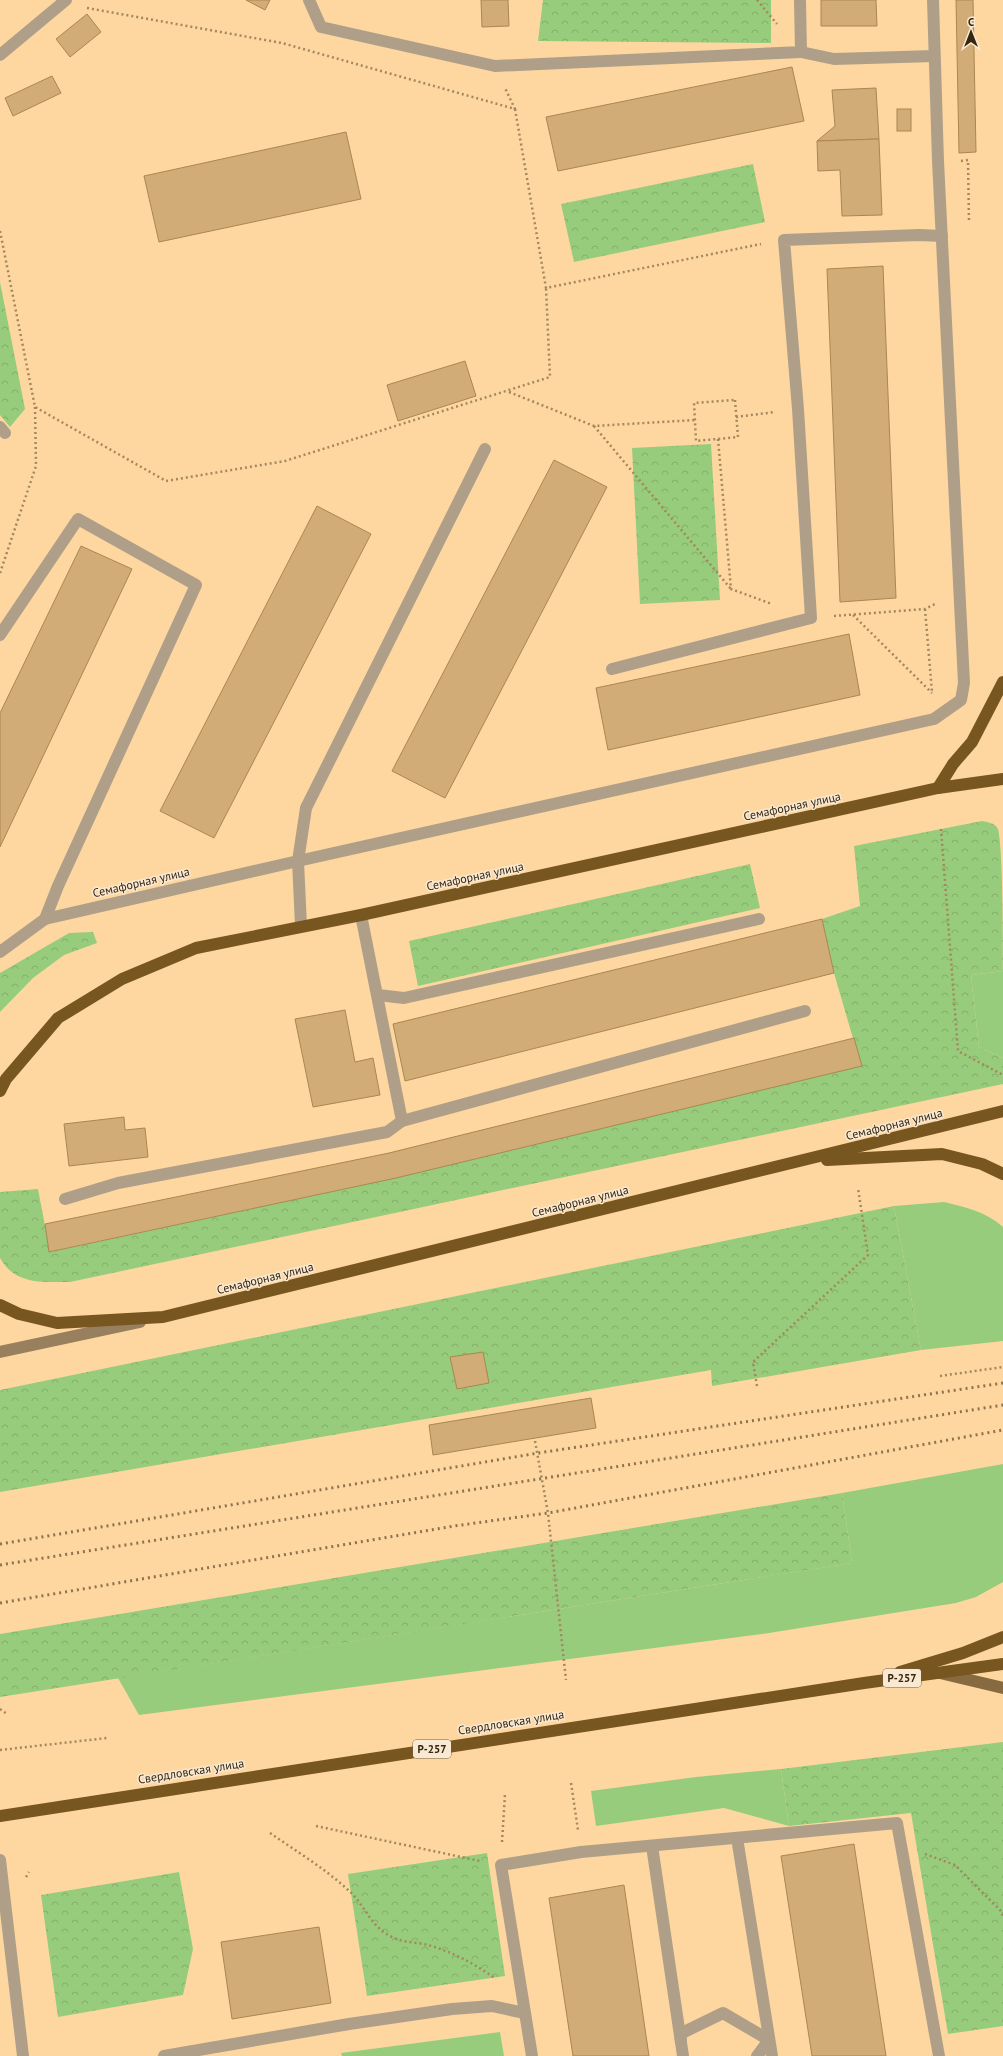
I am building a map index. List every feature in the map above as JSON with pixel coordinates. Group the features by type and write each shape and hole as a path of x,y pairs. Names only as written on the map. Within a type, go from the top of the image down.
{"highway":[{"path":"938,788 953,764 972,742 1003,682"},
{"name":"Семафорная улица","path":"0,1090 6,1079 58,1018 122,979 196,948 361,915 938,788 1003,779"},
{"name":"Семафорная улица","path":"0,1305 20,1314 57,1323 163,1317 1003,1111"},
{"path":"800,1162 942,1154 982,1164 1003,1174"},
{"path":"864,1683 963,1653 1003,1637"},
{"name":"Свердловская улица","path":"0,1816 864,1683 1003,1664"}],"main road":[{"name":"Семафорная улица","path":"0,1352 163,1317"},
{"path":"939,1673 1003,1688"}],"street":[{"path":"309,0 321,27 495,66 801,52 834,59 934,56"},
{"path":"800,0 801,52"},
{"path":"933,0 942,236 964,682 961,700 934,719"},
{"path":"0,55 65,2"},
{"path":"612,669 811,618 798,409 784,240 919,235 942,236"},
{"path":"301,926 298,861 306,808 484,448"},
{"path":"0,635 78,519 196,585 58,886 45,919"},
{"name":"Семафорная улица","path":"0,952 45,919 934,719"},
{"path":"361,915 402,1121"},
{"path":"378,995 404,998 759,919"},
{"path":"65,1199 118,1183 387,1132 402,1121 805,1011"},
{"path":"532,2056 501,1865 581,1852 896,1823 939,2056"},
{"path":"737,1838 772,2056"},
{"path":"652,1846 683,2056"},
{"path":"0,1860 23,2056"},
{"path":"164,2056 349,2024 452,2009 492,2006 524,2013"},
{"path":"680,2034 723,2013 769,2040"},
{"path":"757,2056 769,2040"}],"path":[{"path":"65,2 282,43 515,109"},
{"path":"35,407 166,482 284,461 509,392 550,377 546,288 515,109 495,66"},
{"path":"968,160 969,223"},
{"path":"0,231 35,407 36,466 0,573"},
{"path":"546,288 784,240"},
{"path":"509,392 594,426 695,420"},
{"path":"735,400 736,417 738,437 696,441 694,403 735,400"},
{"path":"736,417 798,409"},
{"path":"594,426 731,589 775,605"},
{"path":"718,439 731,589"},
{"path":"811,618 925,609 941,601"},
{"path":"925,609 934,719"},
{"path":"852,615 932,694"},
{"path":"941,829 958,1051 1003,1075"},
{"path":"757,1386 753,1362 868,1255 858,1188"},
{"path":"940,1376 1003,1367"},
{"path":"535,1441 548,1513 566,1680"},
{"path":"0,1709 7,1714"},
{"path":"0,1750 106,1738"},
{"path":"571,1783 581,1852"},
{"path":"316,1826 501,1865 505,1794"},
{"path":"270,1833 347,1889 362,1904 374,1925 393,1938 428,1945 451,1952 481,1968 498,1981"},
{"path":"900,1844 955,1865 1001,1911 1003,1917"}],"green space":[{"path":"543,0 771,0 771,43 538,41"},
{"path":"753,164 765,222 574,262 561,204"},
{"path":"0,282 25,409 10,427 0,415"},
{"path":"711,444 720,600 640,604 632,448"},
{"path":"982,821 991,823 997,827 1000,839 1003,971 971,975 979,1047 1003,1058 1003,1084 70,1282 40,1282 21,1277 6,1267 0,1258 0,1192 38,1189 50,1252 396,1178 861,1066 834,973 822,919 860,906 854,846"},
{"path":"750,864 760,908 418,986 409,941"},
{"path":"93,932 97,943 64,955 33,978 0,1012 0,973 69,933"},
{"path":"1003,971 1003,1058 979,1047 971,975"},
{"path":"944,1202 968,1208 983,1214 990,1217 1003,1227 1003,1341 921,1350 894,1206"},
{"path":"894,1206 921,1350 712,1386 711,1370 0,1492 0,1390"},
{"path":"1003,1464 1003,1582 976,1597 956,1603 769,1633 139,1715 118,1678 852,1563 842,1493"},
{"path":"842,1493 852,1563 0,1697 0,1634"},
{"path":"1003,1742 1003,2026 948,2034 911,1813 789,1826 781,1769"},
{"path":"781,1769 789,1826 724,1808 596,1826 591,1791 696,1777"},
{"path":"487,1853 505,1976 367,1996 348,1874"},
{"path":"179,1872 193,1949 183,1995 58,2017 41,1895"},
{"path":"500,2032 504,2056 342,2056 341,2053"}],"building":[{"path":"246,0 270,0 265,10"},
{"path":"481,0 508,0 509,26 482,27"},
{"path":"821,0 876,0 877,26 821,26"},
{"path":"956,0 973,0 976,152 959,153"},
{"path":"87,14 101,32 70,57 56,39"},
{"path":"792,67 804,121 558,171 546,117"},
{"path":"52,76 61,93 13,116 5,98"},
{"path":"876,88 879,139 817,141 835,126 832,90"},
{"path":"897,109 911,109 911,131 897,131"},
{"path":"346,132 361,199 159,242 144,176"},
{"path":"879,139 882,215 842,216 840,170 818,171 817,141"},
{"path":"883,266 896,598 840,602 827,269"},
{"path":"465,361 476,396 398,421 387,385"},
{"path":"554,460 607,487 445,798 392,771"},
{"path":"317,506 371,534 214,838 160,811"},
{"path":"81,546 132,569 0,847 0,713"},
{"path":"849,634 860,695 608,750 596,688"},
{"path":"822,919 834,973 405,1081 393,1024"},
{"path":"345,1010 355,1062 373,1058 380,1095 313,1107 295,1019"},
{"path":"854,1038 862,1066 396,1178 49,1252 45,1224 389,1153"},
{"path":"124,1117 125,1130 145,1128 148,1157 69,1166 64,1124"},
{"path":"483,1352 489,1383 457,1389 450,1357"},
{"path":"591,1398 596,1428 433,1455 429,1425"},
{"path":"854,1844 886,2056 812,2056 781,1856"},
{"path":"624,1885 649,2056 573,2056 549,1898"},
{"path":"319,1927 331,2003 232,2019 221,1942"}],"railway":[{"path":"0,1544 538,1453 1003,1383"},
{"path":"0,1565 1003,1405"},
{"path":"0,1603 454,1526 548,1513 1003,1430"}]}
